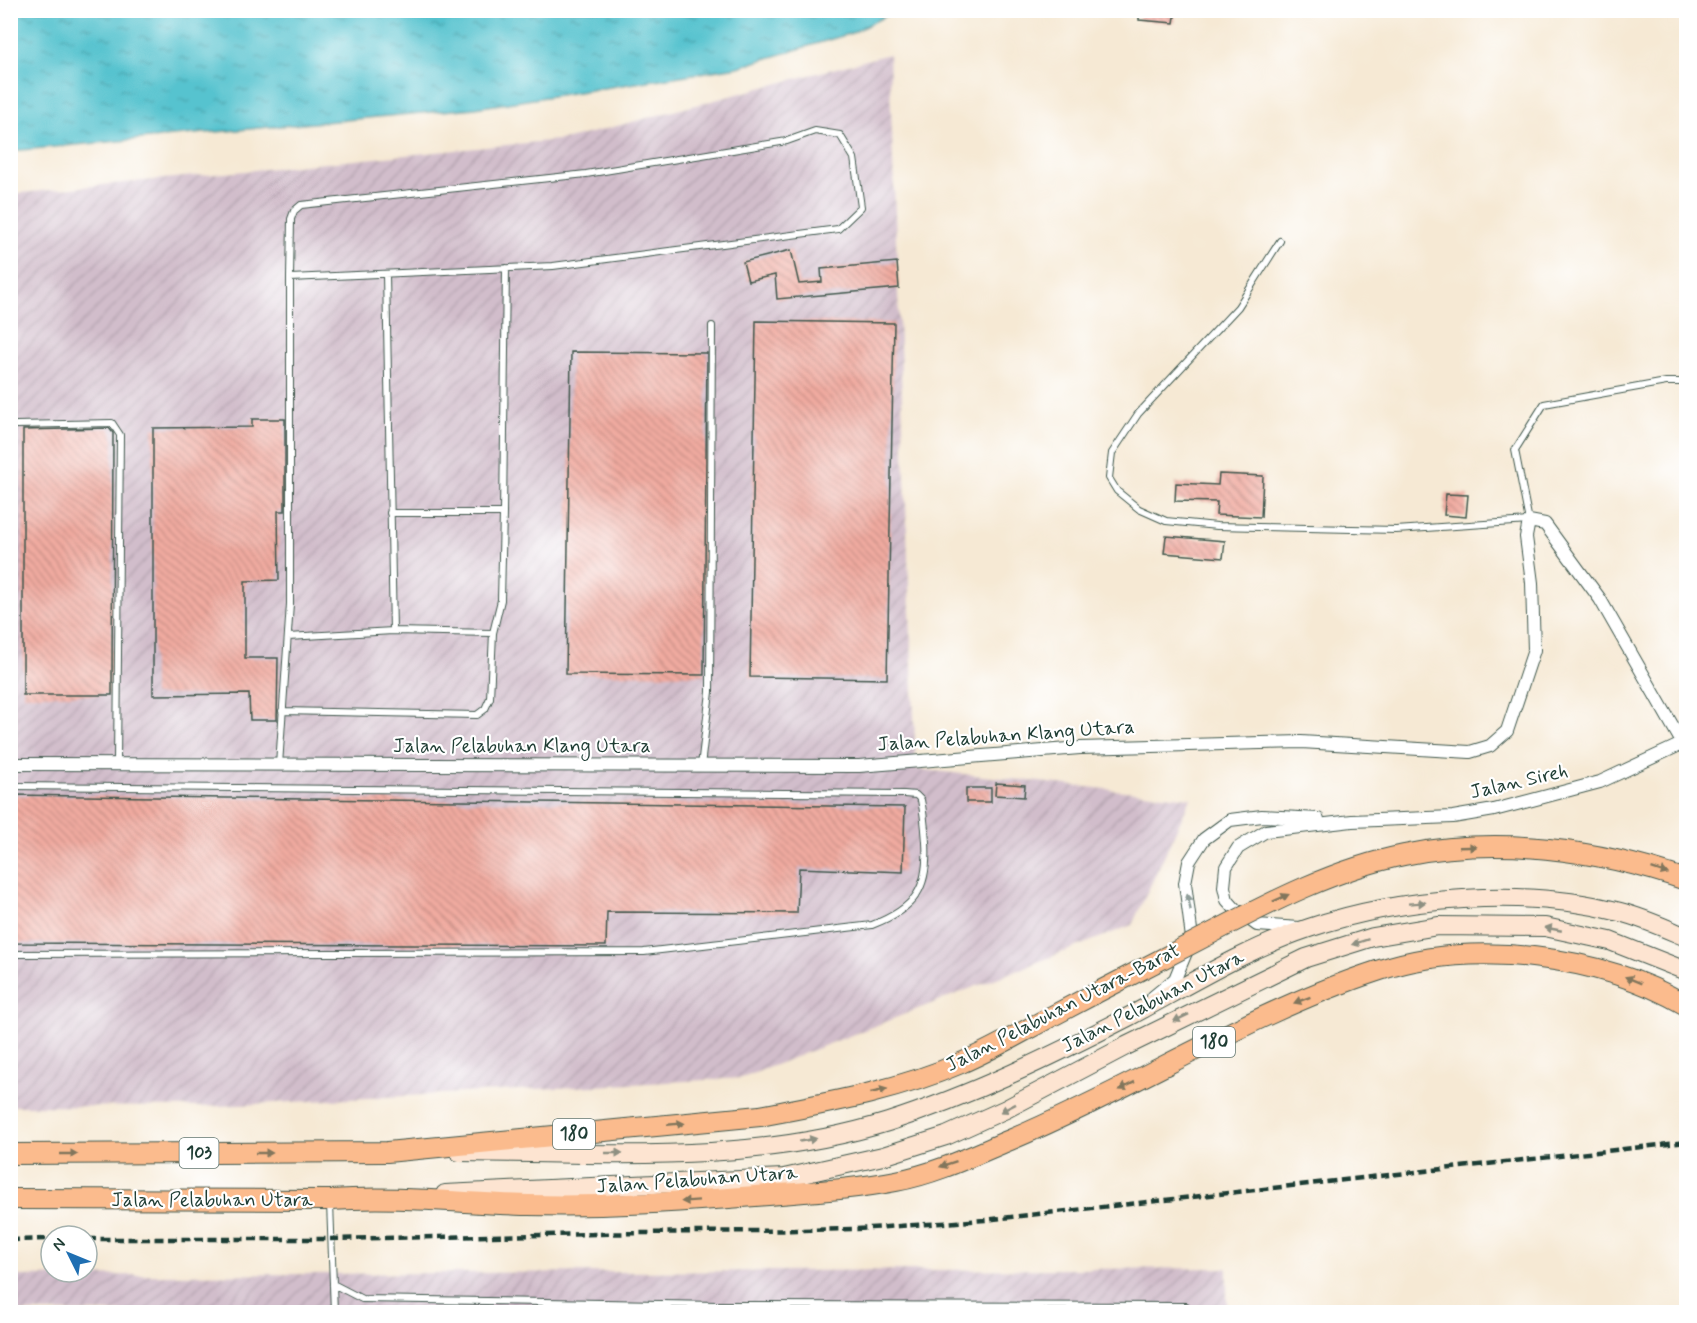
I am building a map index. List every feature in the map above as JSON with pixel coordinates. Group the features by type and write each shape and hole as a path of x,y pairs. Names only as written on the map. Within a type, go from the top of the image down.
{"main road":[{"name":"Jalan Pelabuhan Utara-Barat","path":"387,1152 760,1116 896,1087 961,1063 1272,902 1346,871 1404,855 1456,848 1512,846 1584,852 1637,863 1686,880"},
{"name":"Jalan Pelabuhan Utara","path":"10,1154 387,1152 691,1154 769,1147 825,1137 886,1122 974,1091 1127,1017 1273,942 1308,928 1402,904 1470,899 1543,900 1619,912 1686,937"},
{"name":"Jalan Pelabuhan Utara","path":"10,1199 330,1200 784,1178 883,1156 946,1136 1006,1109 1306,958 1373,937 1438,926 1545,927 1610,941 1686,972"},
{"name":"180","path":"375,1197 527,1205 633,1205 840,1190 900,1181 966,1158 1062,1118 1294,1003 1380,969 1456,955 1526,956 1607,970 1686,1005"}],"street":[{"path":"1529,521 1545,524 1600,599 1685,743"},
{"name":"Jalan Pelabuhan Klang Utara","path":"10,764 859,766 1080,748 1266,742 1470,752 1490,746 1507,731 1534,650 1532,583 1526,537 1529,521"},
{"name":"Jalan Sireh","path":"1352,821 1453,817 1494,810 1600,782 1685,743"},
{"path":"1127,1017 1175,979 1192,938 1191,911 1185,884 1188,862 1204,839 1230,820 1262,816 1352,821"},
{"path":"1308,928 1257,925 1242,914 1227,900 1224,887 1226,867 1238,848 1266,831 1352,821"}],"lane":[{"path":"279,765 288,637 290,278 291,219 294,211 301,205 586,174 787,141 814,131 840,135 854,158 861,207 838,229 565,265 290,278"},
{"path":"1280,241 1238,307 1138,414 1112,453 1109,478 1117,491 1139,509 1166,521 1217,526 1396,530 1529,521 1515,450 1544,404 1666,381 1686,382"},
{"path":"282,711 477,715 485,709 490,698 493,633 501,600 506,268"},
{"path":"386,274 393,631"},
{"path":"701,767 710,692 712,326"},
{"path":"16,425 112,423 120,435 117,764"},
{"path":"390,513 503,513"},
{"path":"288,637 393,631 493,633"},
{"path":"10,786 916,795 921,800 923,809 928,869 924,883 903,910 872,925 644,952 10,954"},
{"path":"330,1200 334,1312"},
{"path":"333,1284 362,1299 900,1310 1047,1305 1186,1306"},
{"path":"1047,1305 1048,1312"}],"shaded area":[{"path":"889,54 916,769 1191,798 1132,925 742,1078 202,1107 11,1106 11,194 568,139"},
{"path":"1227,1268 1227,1312 11,1312 10,1276 39,1276 39,1284 99,1284 99,1275"}],"water":[{"path":"11,10 895,11 852,33 738,67 475,108 11,151"}],"building":[{"path":"1139,10 1176,10 1174,23 1139,20"},
{"path":"791,250 799,284 822,282 821,269 897,262 899,288 777,299 775,275 748,281 743,262"},
{"path":"756,321 894,323 887,679 750,677"},
{"path":"571,352 707,353 704,675 566,674"},
{"path":"252,419 285,419 285,511 278,511 279,580 245,581 245,658 278,658 277,720 250,720 249,694 153,695 153,428 252,427"},
{"path":"109,428 113,433 112,695 23,695 23,430"},
{"path":"1219,474 1263,476 1261,517 1216,515 1217,502 1175,501 1176,483 1218,485"},
{"path":"1446,494 1468,495 1466,517 1444,515"},
{"path":"1166,536 1225,541 1223,558 1164,553"},
{"path":"996,783 1025,785 1024,797 995,795"},
{"path":"966,788 991,788 991,802 966,802"},
{"path":"10,795 905,807 903,872 799,868 797,913 607,912 606,946 10,943"}],"railway":[{"path":"99,1239 330,1239 857,1229 985,1220 1686,1142"},
{"path":"10,1240 39,1239"}]}
